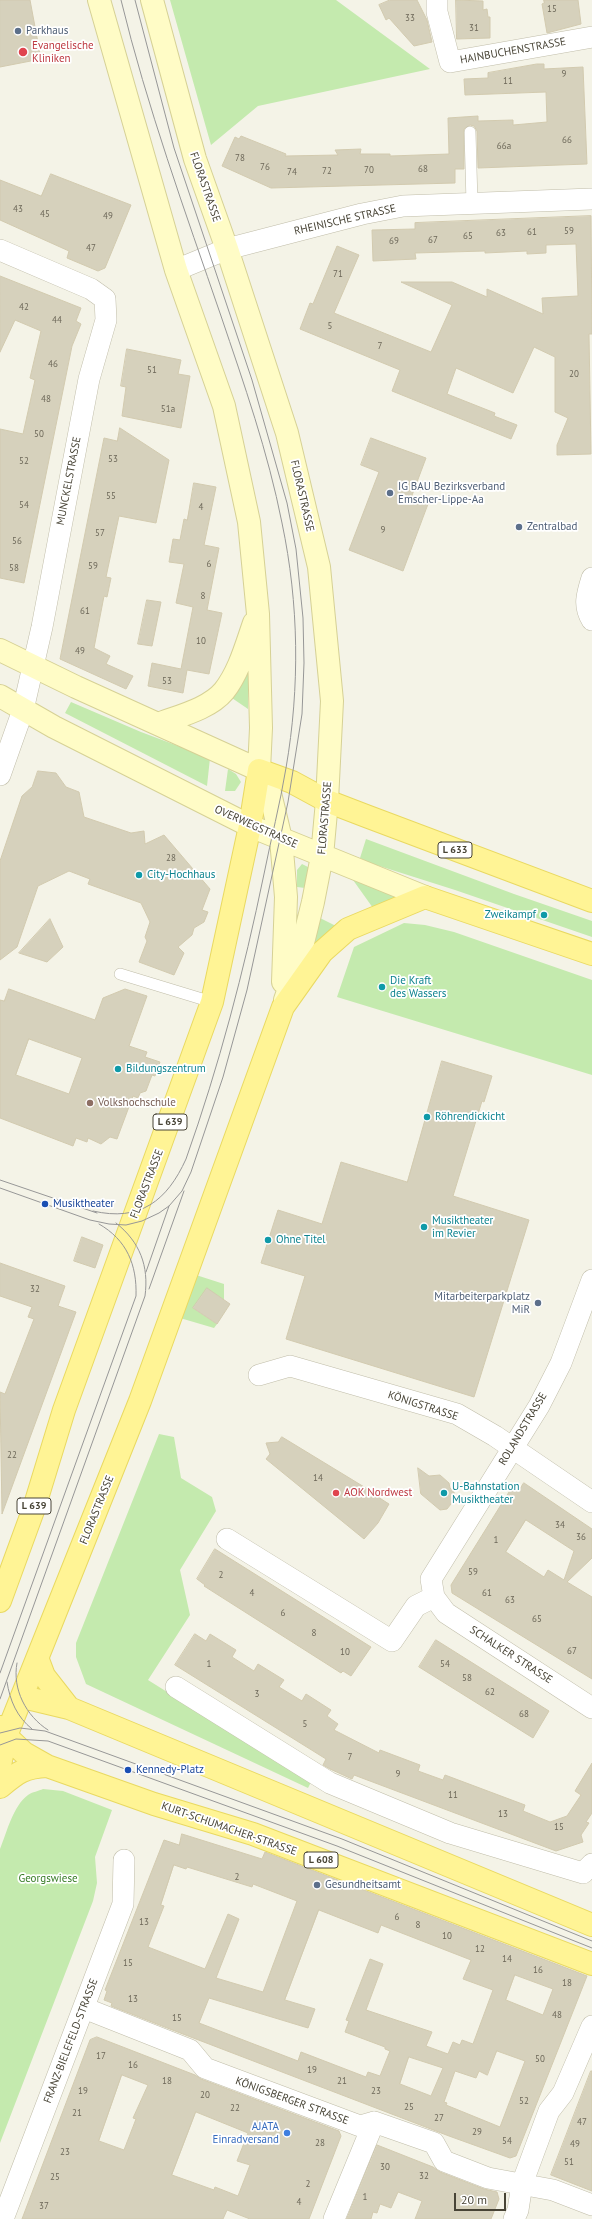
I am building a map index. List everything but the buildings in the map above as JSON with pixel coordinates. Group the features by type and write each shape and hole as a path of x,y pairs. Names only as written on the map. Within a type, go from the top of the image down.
{"main road":[{"name":"FLORASTRASSE","path":"0,1601 34,1508 64,1410 212,1002 250,826 262,728 258,614 249,522 224,406 176,270 99,0"},
{"name":"FLORASTRASSE","path":"0,1765 3,1731 23,1697 153,1367 283,1007 298,962 322,856 327,801 332,701 319,567 287,433 227,249 195,160 152,0"},
{"name":"FLORASTRASSE","path":"158,724 186,714 214,700 223,691 236,672 258,614"},
{"name":"L 633","path":"0,650 258,770 292,782 327,801 592,901"},
{"name":"OVERWEGSTRASSE","path":"0,696 23,710 250,826 425,897 592,954"},
{"path":"258,770 270,793 280,839 286,898 283,1007"},
{"name":"FLORASTRASSE","path":"283,1007 322,952 348,930 425,897"},
{"path":"38,1660 44,1676 69,1708"},
{"path":"0,1707 23,1697 69,1708 592,1925"},
{"name":"KURT-SCHUMACHER-STRASSE","path":"3,1731 24,1753 47,1766 154,1804 253,1834 592,1964"},
{"name":"L 608","path":"0,1787 21,1771 31,1767 47,1766"}],"street":[{"name":"HAINBUCHENSTRASSE","path":"437,0 437,12 450,62 592,37"},
{"name":"RHEINISCHE STRASSE","path":"176,270 227,249 362,214 403,206 592,199"},
{"name":"MUNCKELSTRASSE","path":"0,250 91,289 105,299 106,320 89,379 42,627 23,710 0,775"},
{"path":"592,578 587,593 586,611 592,620"},
{"name":"ROLANDSTRASSE","path":"434,1597 431,1579 539,1406 561,1363 592,1280"},
{"name":"KÖNIGSTRASSE","path":"259,1375 290,1366 456,1414 495,1436 592,1502"},
{"path":"227,1539 392,1641 416,1606 434,1597"},
{"name":"SCHALKER STRASSE","path":"434,1597 446,1613 592,1708"},
{"path":"176,1687 337,1786 450,1833 583,1873 592,1864"},
{"name":"FRANZ-BIELEFELD-STRASSE","path":"3,2219 123,1904 124,1860"},
{"name":"KÖNIGSBERGER STRASSE","path":"84,2008 190,2050 205,2068 360,2126 374,2122 434,2143 444,2161 488,2178 553,2190 592,2205"},
{"path":"514,2219 518,2210 522,2184 549,2111 563,2093 592,2026"},
{"path":"334,2219 374,2122"}],"lane":[{"path":"470,132 472,203"},
{"path":"120,974 212,1002"}],"green space":[{"path":"170,0 336,0 430,69 258,106 211,145"},
{"path":"248,662 248,709 229,696"},
{"path":"71,702 141,732 210,758 207,786 65,713"},
{"path":"228,769 236,774 241,782 235,791 225,791"},
{"path":"366,839 514,894 592,921 592,937 455,890 370,863 360,858"},
{"path":"302,864 308,867 308,880 305,888 297,887 297,870"},
{"path":"353,880 402,899 373,908"},
{"path":"320,918 340,928 313,951"},
{"path":"404,923 425,925 454,932 592,980 592,1075 337,997 354,947"},
{"path":"196,1275 224,1284 224,1300 207,1289 193,1308 217,1324 214,1328 180,1318"},
{"path":"159,1434 174,1437 181,1478 212,1497 216,1511 180,1570 190,1615 148,1680 311,1782 308,1788 86,1684 76,1657 76,1643"},
{"name":"Georgswiese","path":"43,1789 63,1791 112,1810 95,1857 97,1883 93,1901 0,2143 0,1849 14,1812 18,1806 28,1795"}],"tram line":[{"path":"93,1211 110,1214 125,1213 150,1205 161,1197 170,1186 186,1159 230,1018 256,910 278,808 291,738 294,707 296,646 292,584 288,553 263,444 180,198 131,40 121,0"},
{"path":"0,1188 90,1220 109,1224 126,1225 142,1221 159,1213 169,1206 182,1191 191,1172 223,1077 247,990 288,802 302,714 304,663 303,618 296,549 287,503 252,380 174,148 135,0"},
{"path":"0,1180 97,1213"},
{"path":"149,1289 184,1191"},
{"path":"146,1272 169,1206"},
{"path":"0,1699 145,1296 146,1275 141,1255 131,1238 116,1223"},
{"path":"0,1673 136,1296 135,1274 128,1254 117,1238 109,1230 99,1224"},
{"path":"17,1663 17,1682 22,1701 33,1717 48,1730"},
{"path":"7,1682 10,1696 18,1714 32,1729"},
{"path":"0,1733 20,1728 45,1731 342,1839 592,1941"},
{"path":"0,1745 16,1739 48,1741 337,1846 592,1948"}],"place":[{"name":"Parkhaus","path":"18,31"},
{"name":"Evangelische Kliniken","path":"23,52"},
{"name":"IG BAU Bezirksverband Emscher-Lippe-Aa","path":"390,493"},
{"name":"Zentralbad","path":"519,527"},
{"name":"City-Hochhaus","path":"139,875"},
{"name":"Zweikampf","path":"544,915"},
{"name":"Die Kraft des Wassers","path":"382,987"},
{"name":"Bildungszentrum","path":"118,1069"},
{"name":"Volkshochschule","path":"90,1103"},
{"name":"Röhrendickicht","path":"427,1117"},
{"name":"Musiktheater","path":"45,1204"},
{"name":"Musiktheater im Revier","path":"424,1227"},
{"name":"Ohne Titel","path":"268,1240"},
{"name":"Mitarbeiterparkplatz MiR","path":"538,1303"},
{"name":"AOK Nordwest","path":"336,1493"},
{"name":"U-Bahnstation Musiktheater","path":"444,1493"},
{"name":"Kennedy-Platz","path":"128,1770"},
{"name":"Gesundheitsamt","path":"317,1885"},
{"name":"AJATA Einradversand","path":"287,2133"}]}
